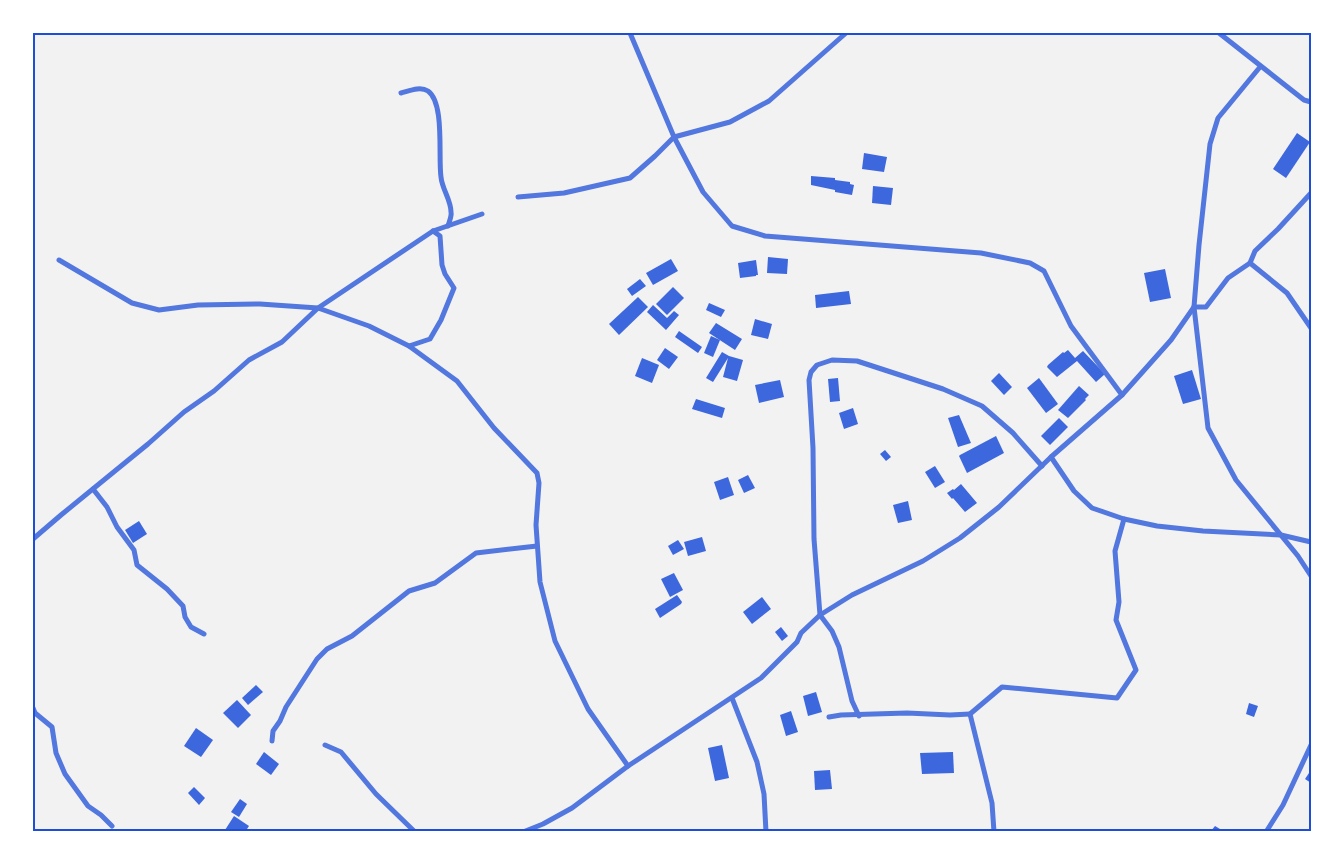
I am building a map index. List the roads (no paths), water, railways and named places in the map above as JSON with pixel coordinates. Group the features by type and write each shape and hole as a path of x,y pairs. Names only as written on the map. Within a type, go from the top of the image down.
{"street":[{"path":"630,33 674,137 703,192 732,226 765,236 981,253 1030,262 1044,271 1071,326 1122,395"},
{"path":"518,197 564,193 630,178 674,137 730,123 769,101 846,33"},
{"path":"1219,33 1260,67 1304,100 1311,102"},
{"path":"1260,67 1218,118 1210,144 1194,307 1208,428 1236,480 1298,556 1311,576"},
{"path":"401,93 424,89 430,93 435,105 439,117 441,177 452,213 448,226"},
{"path":"1194,307 1206,307 1228,278 1250,263 1255,251 1311,193"},
{"path":"33,539 249,360 282,342 318,308 433,231 482,214"},
{"path":"409,346 430,339 441,320 454,288 442,266 440,236 433,231"},
{"path":"59,260 132,303 159,310 198,305 260,303 318,308 369,326 409,346 457,381 494,428 537,473 539,483 536,525 540,582 555,641 588,709 628,766"},
{"path":"1250,263 1287,293 1311,328"},
{"path":"523,832 572,808 628,766 761,678 820,615 852,595 923,561 960,538 999,507 1122,395 1171,340 1194,307"},
{"path":"858,716 832,631 820,615 814,539 813,448 809,380 811,372 817,365 832,360 857,361 943,389 982,406 1013,434 1042,466"},
{"path":"1052,457 1074,491 1092,508 1124,519 1157,526 1281,536 1311,542"},
{"path":"93,489 134,550 137,565 167,589 183,606 185,618 190,627 204,634"},
{"path":"829,717 907,713 970,714 1002,687 1117,698 1136,670 1116,620 1119,602 1115,551 1124,519"},
{"path":"273,741 273,731 286,707 317,659 327,649 352,636 409,591 435,584 476,553 537,546"},
{"path":"732,698 759,772 764,794 766,832"},
{"path":"33,708 52,727 56,753 65,774 88,806 111,826"},
{"path":"970,714 992,802 994,832"},
{"path":"325,744 341,752 376,794 415,832"},
{"path":"1266,832 1283,805 1311,745"},
{"path":"1300,770 1311,754"}]}
